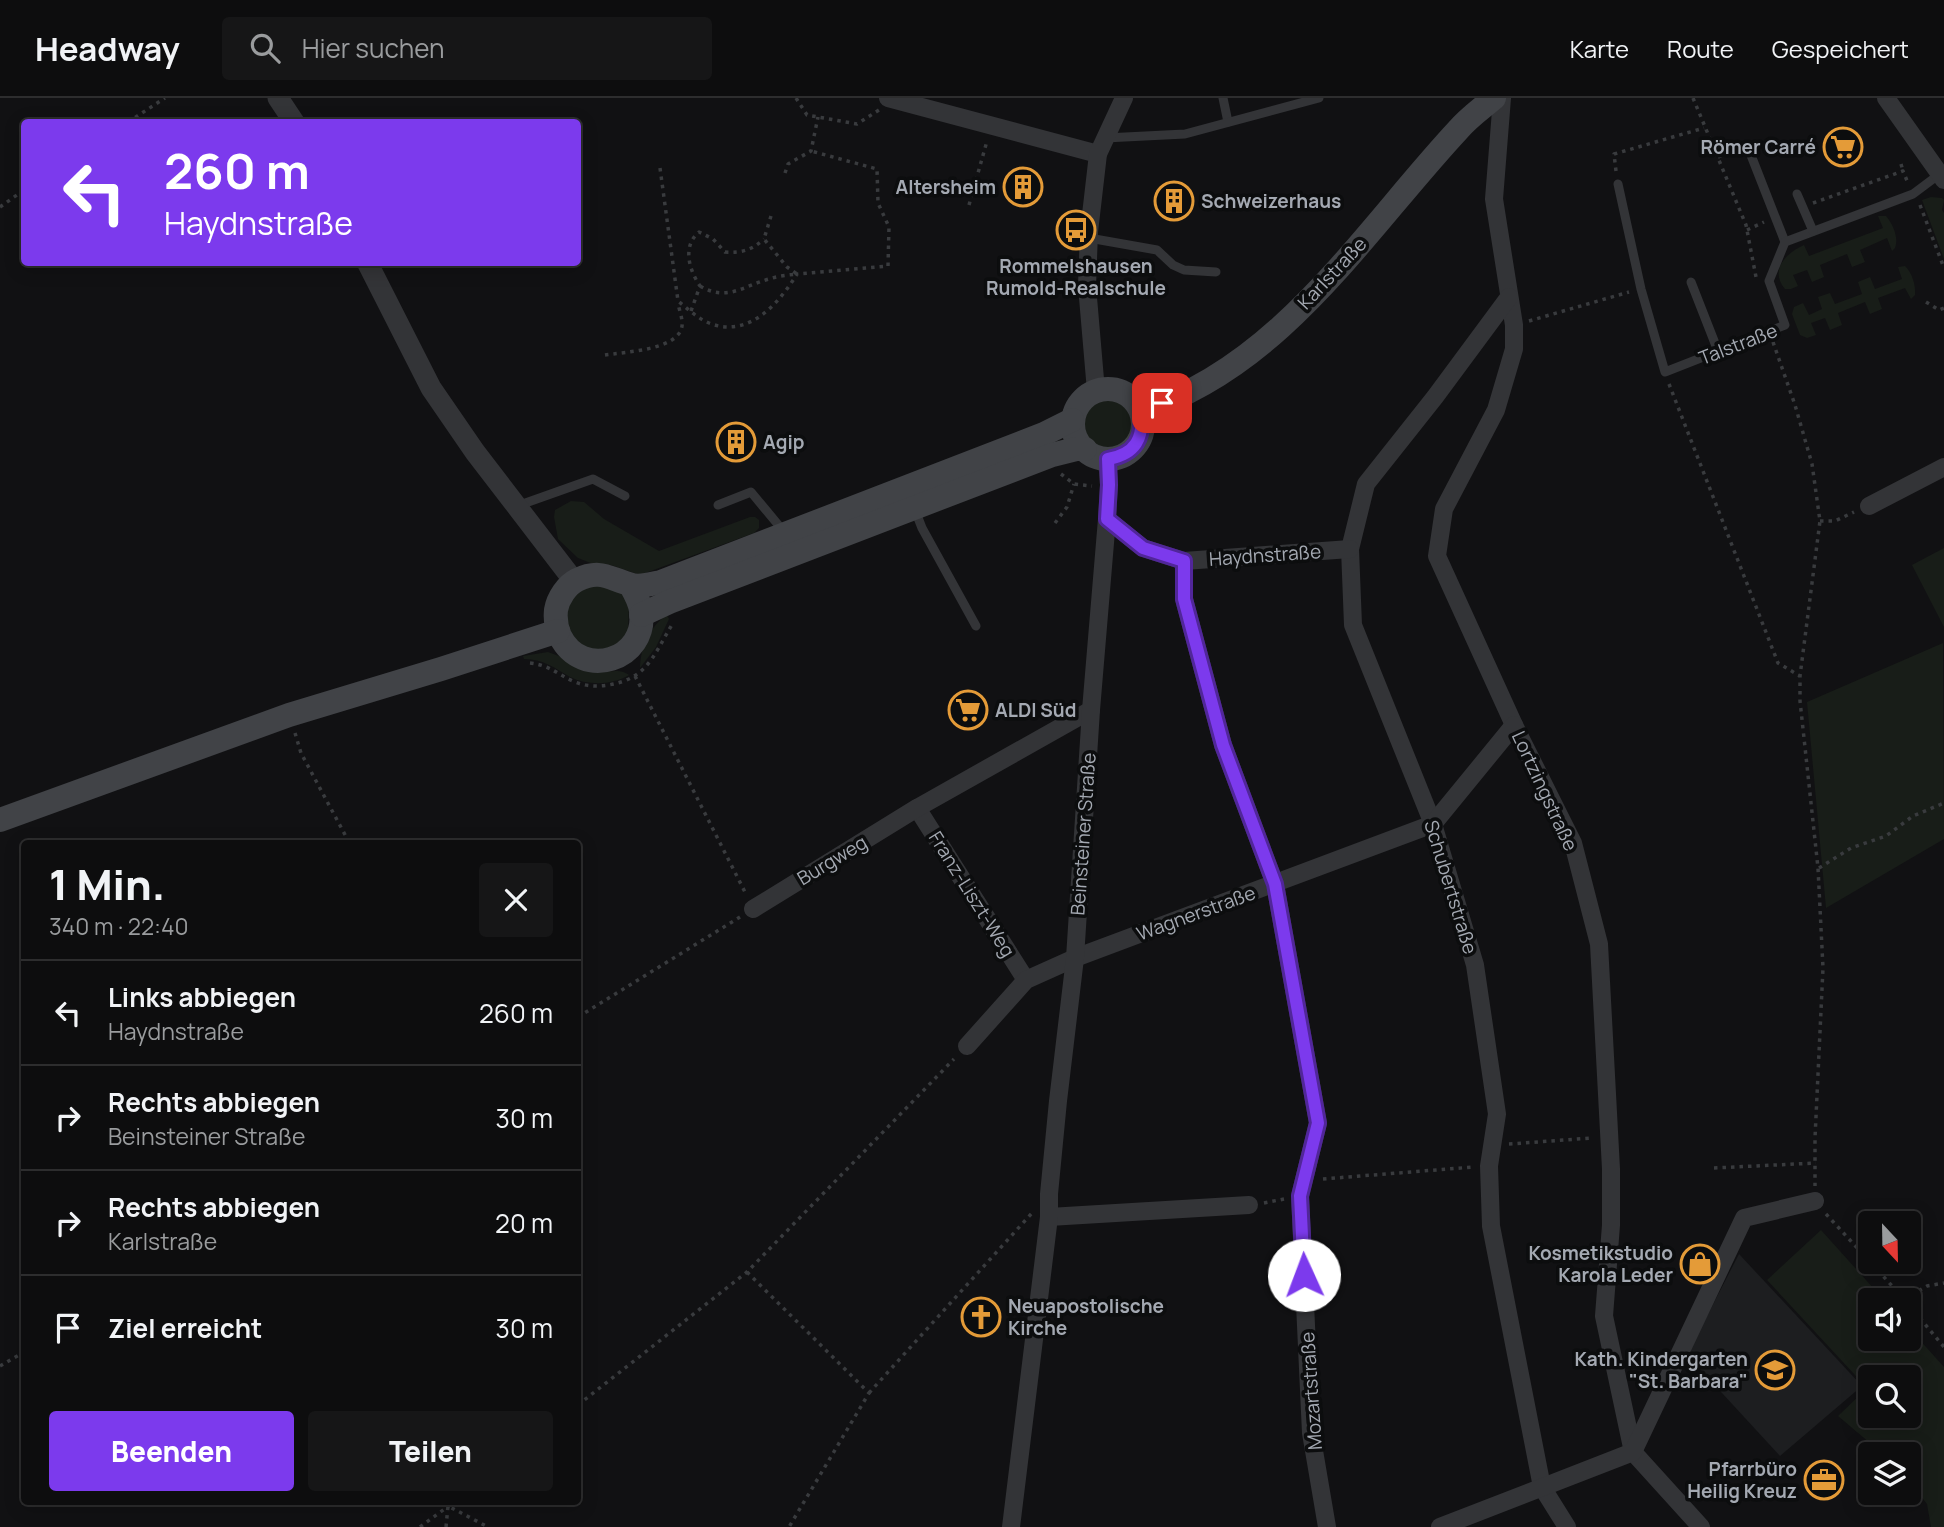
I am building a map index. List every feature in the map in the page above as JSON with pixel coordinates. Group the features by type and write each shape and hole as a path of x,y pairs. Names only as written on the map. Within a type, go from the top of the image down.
{"main road":[{"name":"Karlstraße","path":"1141,411 1213,377 1277,331 1329,280 1460,128 1494,98"},
{"path":"1096,391 1119,391 1129,396 1141,411 1143,425 1136,445 1128,453 1118,457 1096,457 1079,443 1074,433 1073,420 1080,403 1096,391"},
{"path":"631,586 641,608 640,632 623,654 599,661 586,659 565,646 555,621 557,607 573,581 597,575 610,576 631,586 661,582 1044,434 1073,420"},
{"path":"642,615 669,602 1052,455 1085,449"},
{"path":"0,820 289,715 558,631"}],"street":[{"path":"278,98 292,119"},
{"path":"1096,391 1087,286 1089,238 1102,146 1124,98"},
{"name":"Lortzingstraße","path":"1502,98 1494,199 1514,325 1514,349 1496,410 1444,509 1437,556 1514,725 1573,843 1599,944 1611,1169 1611,1225 1604,1316 1633,1452"},
{"path":"1886,98 1943,174"},
{"path":"892,99 991,126 1102,146"},
{"path":"368,266 431,388 475,452 573,581"},
{"name":"Schubertstraße","path":"1509,297 1436,397 1366,484 1350,549 1353,625 1433,824 1475,965 1497,1114 1489,1166 1491,1226 1542,1487 1567,1527"},
{"name":"Beinsteiner Straße","path":"1011,1527 1049,1217 1059,1088 1074,958 1107,519 1108,459"},
{"path":"1869,506 1944,467"},
{"name":"Haydnstraße","path":"1107,519 1143,548 1184,561 1350,549"},
{"name":"Mozartstraße","path":"1184,561 1184,599 1223,745 1275,884 1318,1123 1302,1189 1311,1433 1327,1527"},
{"name":"Burgweg","path":"753,909 917,808 1091,710"},
{"name":"Wagnerstraße","path":"1074,958 1433,824 1514,725"},
{"name":"Franz-Liszt-Weg","path":"917,808 1026,980"},
{"path":"967,1046 1026,980 1074,958"},
{"path":"1440,1527 1633,1452 1744,1218 1815,1200"},
{"path":"1049,1217 1249,1205"},
{"path":"1633,1452 1701,1527"}],"lane":[{"path":"1223,98 1228,122"},
{"path":"1102,146 1185,134 1319,98"},
{"path":"1747,145 1785,242 1913,194 1943,174"},
{"path":"1618,184 1641,289 1665,372"},
{"path":"1797,194 1812,231"},
{"path":"1089,238 1157,250 1184,270 1216,272"},
{"name":"Talstraße","path":"1665,372 1785,326 1769,281 1785,242"},
{"path":"1691,282 1718,351"},
{"path":"516,507 593,479 625,496"},
{"path":"718,505 751,492 786,534"},
{"path":"915,509 922,528 976,626"}],"path":[{"path":"133,119 165,98"},
{"path":"796,98 807,115 857,124 892,99"},
{"path":"1693,98 1746,225"},
{"path":"811,151 818,117"},
{"path":"969,205 991,126"},
{"path":"1618,184 1614,153 1705,128"},
{"path":"771,216 764,239 748,251 725,252 713,239 699,232 692,238 689,250 691,274 700,286 710,292 722,294 741,290 767,279 888,266 888,227 878,203 877,170 811,151 788,163 785,173"},
{"path":"1900,164 1903,171"},
{"path":"606,355 666,344 680,332 682,325 660,168"},
{"path":"0,206 21,192"},
{"path":"764,239 787,267 797,274"},
{"path":"678,301 711,324 738,326 753,322 766,312 787,290 797,274"},
{"path":"691,311 700,286"},
{"path":"1514,325 1641,289"},
{"path":"1926,302 1939,310 1944,308"},
{"path":"1770,331 1812,464 1819,521 1800,676 1800,701 1818,868 1823,968 1815,1138 1815,1200 1893,1288"},
{"path":"1665,372 1778,663 1800,676"},
{"path":"1059,473 1074,484 1090,486"},
{"path":"1055,523 1067,507 1074,484"},
{"path":"1819,521 1835,521 1869,506"},
{"path":"526,662 554,669 567,679 583,685 621,683 635,676 753,909 581,1015"},
{"path":"289,715 302,753 348,840"},
{"path":"1818,868 1851,848 1885,836 1913,816 1944,803"},
{"path":"581,1403 747,1272 967,1046"},
{"path":"1493,1145 1579,1139"},
{"path":"1714,1168 1816,1163"},
{"path":"1249,1205 1302,1189 1489,1166"},
{"path":"789,1527 869,1393 1049,1194"},
{"path":"747,1272 869,1393"},
{"path":"1921,1290 1944,1283"},
{"path":"1921,1320 1944,1347"},
{"path":"0,1366 21,1354"},
{"path":"420,1527 446,1505"},
{"path":"446,1527 447,1505"},
{"path":"449,1505 488,1527"}],"shaded area":[{"path":"1931,197 1944,200 1944,259 1922,200"},
{"path":"1878,216 1886,216 1893,227 1896,240 1892,251 1887,238 1860,250 1865,262 1852,267 1847,254 1820,265 1824,277 1812,282 1807,270 1793,275 1798,286 1785,289 1780,282 1779,269 1791,253 1804,245 1809,256 1883,228"},
{"path":"1905,266 1915,287 1915,295 1911,299 1905,288 1878,298 1882,309 1870,314 1865,302 1838,313 1842,325 1830,330 1825,318 1811,323 1816,335 1807,338 1800,335 1792,314 1794,307 1803,303 1809,315 1822,309 1818,297 1830,293 1835,304 1862,294 1858,282 1870,277 1875,289 1902,279 1898,267"},
{"path":"1108,400 1125,407 1132,424 1125,441 1108,448 1091,441 1084,424 1091,407"},
{"path":"571,501 584,502 604,519 659,551 750,517 759,520 759,528 754,533 640,575 578,558 558,539 555,510"},
{"path":"1944,548 1944,627 1912,565"},
{"path":"613,585 629,601 628,634 611,649 588,651 569,637 565,604 580,587"},
{"path":"667,615 669,619 656,647 640,668 647,638"},
{"path":"1943,643 1944,839 1826,908 1807,702"},
{"path":"548,652 595,670 619,671 629,675 608,682 585,682 543,662 524,659 523,656"},
{"path":"1821,1230 1873,1288 1858,1288 1858,1351 1921,1351 1921,1341 1944,1367 1944,1527 1931,1527 1927,1504 1921,1496 1921,1442 1869,1442 1838,1416 1858,1397 1858,1428 1921,1428 1921,1365 1858,1365 1858,1378 1767,1280"},
{"name":"Kath. Kindergarten \"St. Barbara\"","path":"1739,1254 1858,1382 1858,1389 1780,1456 1687,1355"}],"place":[{"name":"Römer Carré","path":"1843,147"},
{"name":"Altersheim","path":"1023,187"},
{"name":"Schweizerhaus","path":"1174,201"},
{"name":"Rommelshausen Rumold-Realschule","path":"1076,230"},
{"name":"Agip","path":"736,442"},
{"name":"ALDI Süd","path":"968,710"},
{"name":"Kosmetikstudio Karola Leder","path":"1700,1264"},
{"name":"Neuapostolische Kirche","path":"981,1317"},
{"name":"Kath. Kindergarten \"St. Barbara\"","path":"1775,1370"},
{"name":"Pfarrbüro Heilig Kreuz","path":"1824,1480"}],"route":[{"path":"1162,403 1141,411 1143,425 1136,445 1128,453 1108,459 1107,519 1143,548 1184,561 1184,599 1223,745 1275,884 1318,1123 1300,1196 1304,1275"}]}
